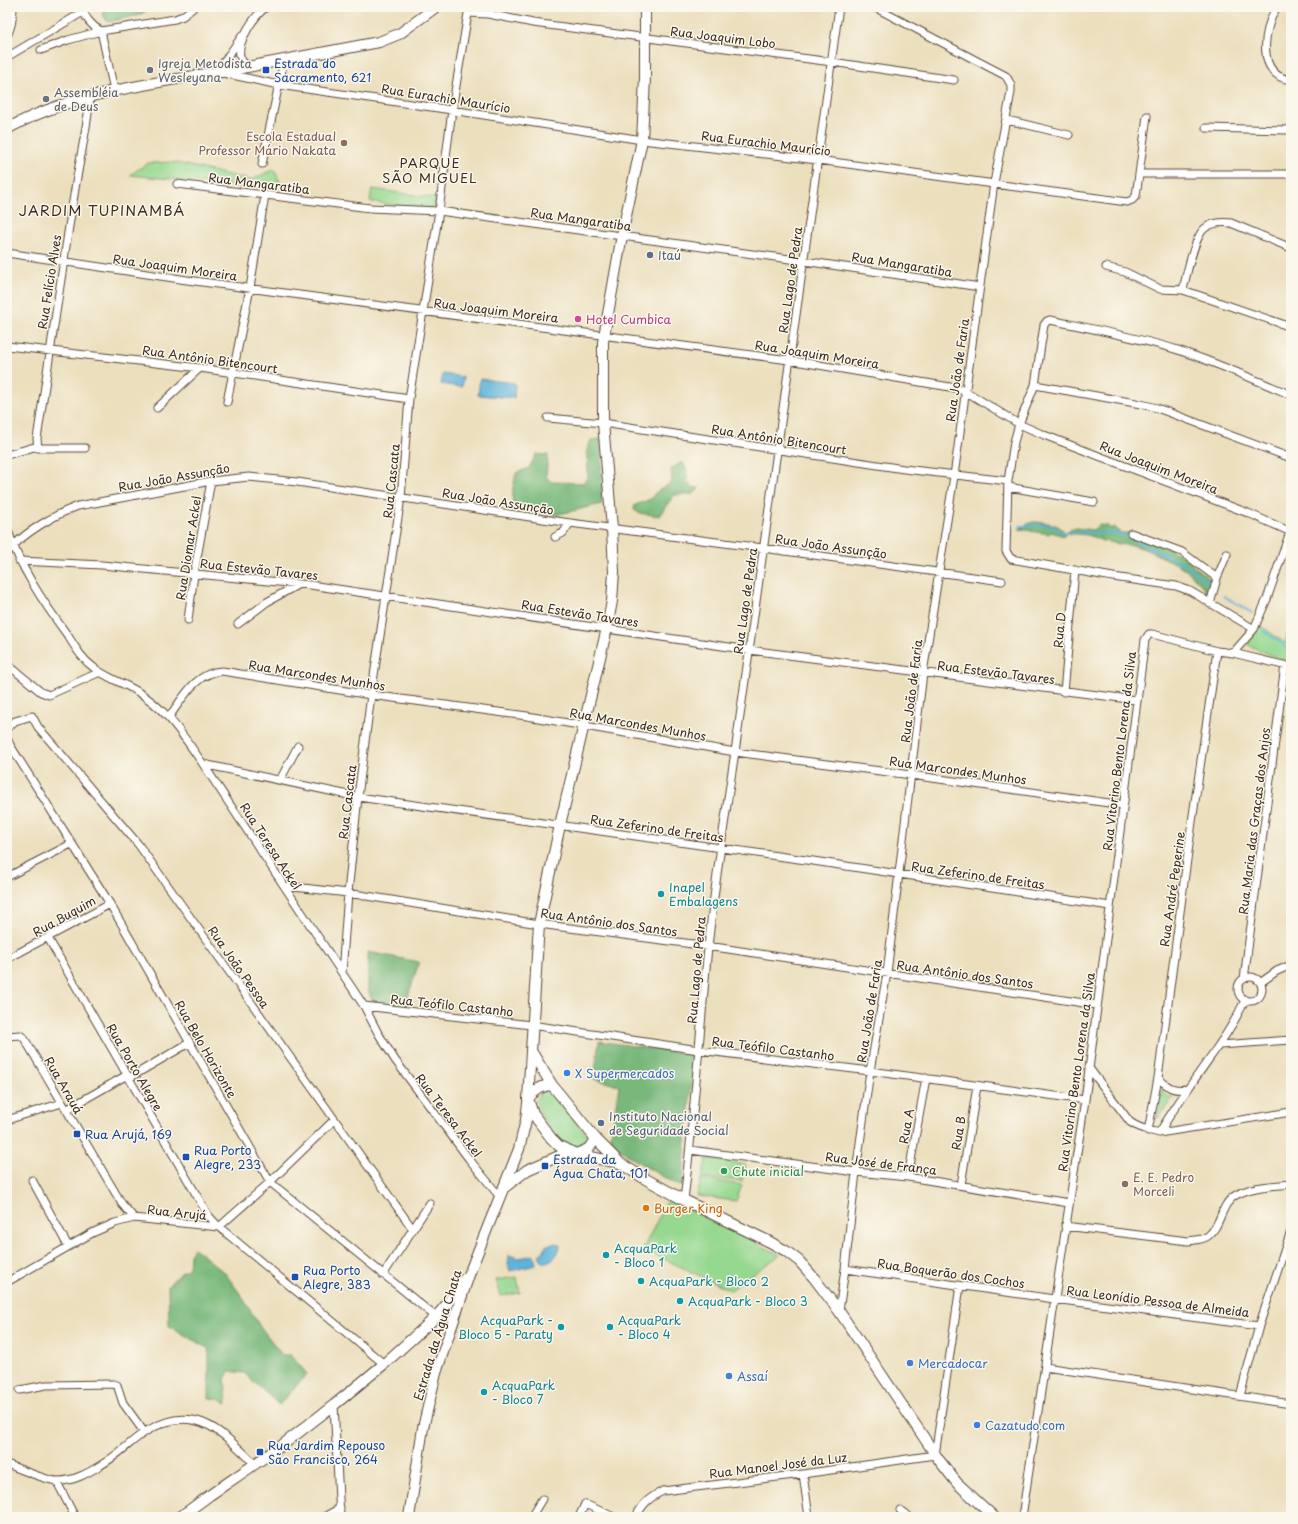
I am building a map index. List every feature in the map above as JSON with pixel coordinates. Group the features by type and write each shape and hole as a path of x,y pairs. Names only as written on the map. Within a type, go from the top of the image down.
{"main road":[{"path":"7,130 43,111 114,90 379,42 399,34 436,7"},
{"name":"Estrada da Água Chata","path":"409,1517 422,1434 436,1373 471,1269 524,1134 528,1099 539,924 560,825 607,628 612,600 614,572 612,528 603,423 604,335 622,235 642,140 644,106 644,7"},
{"path":"531,1051 552,1085 596,1139 620,1163 684,1200 786,1251 799,1261 839,1311 935,1455 957,1483 994,1517"},
{"path":"552,1085 546,1085 532,1093 528,1099 533,1114 551,1138 559,1146 576,1154 620,1163"},
{"path":"576,1154 588,1149 596,1139"},
{"name":"Estrada da Água Chata","path":"502,1193 527,1170 559,1156 576,1154"},
{"path":"180,1517 255,1464 334,1405 384,1364 436,1317 447,1304 471,1269"}],"street":[{"path":"7,36 13,17 12,7"},
{"path":"41,50 68,40 101,31 183,16 194,7"},
{"path":"246,67 240,54 240,48 255,18 266,7"},
{"name":"Rua Lago de Pedra","path":"684,1200 690,1150 708,946 720,848 750,650 839,7"},
{"name":"Rua João de Faria","path":"839,1311 870,1071 887,973 923,673 954,476 994,183 1007,120 1011,88 1006,76 874,7"},
{"path":"1277,7 1268,26 1265,40 1266,56 1270,67 1277,74 1285,80 1291,80"},
{"path":"7,57 82,10 94,27 101,31 114,90"},
{"name":"Rua Cascata","path":"342,973 348,893 358,797 371,695 401,498 409,399 439,211 452,110 468,13 488,14"},
{"name":"Rua Joaquim Lobo","path":"488,14 533,23 832,62 954,80"},
{"path":"219,72 241,37 246,34"},
{"path":"262,164 284,60"},
{"name":"Rua Eurachio Maurício","path":"219,72 279,85 642,140 818,160 1127,202 1136,196 1147,116"},
{"name":"Rua Felício Alves","path":"38,448 37,438 50,350 77,172 88,120 90,97"},
{"path":"1007,120 1069,135"},
{"path":"1206,128 1287,130 1291,128"},
{"path":"1140,174 1291,174"},
{"name":"Rua Mangaratiba","path":"177,184 370,208 439,211 622,235 980,287"},
{"path":"227,402 250,288 265,195"},
{"path":"1183,290 1199,237 1204,229 1213,223 1231,223 1291,248"},
{"name":"Rua Joaquim Moreira","path":"7,253 423,312 789,360 965,391 1019,424 1044,435 1248,513 1290,532"},
{"path":"1106,267 1125,272 1160,288 1183,290 1291,327"},
{"path":"1254,629 1190,591 1176,586 1010,558 1006,551 1008,484 1014,442 1019,424 1035,385 1044,325 1047,321 1054,321 1135,338 1177,350 1226,368 1291,395"},
{"name":"Rua Antônio Bitencourt","path":"7,346 200,368 409,399"},
{"path":"157,408 200,368"},
{"path":"1035,385 1157,408 1291,458"},
{"name":"Rua Antônio Bitencourt","path":"548,418 603,423 1008,484 1094,502"},
{"path":"7,454 34,447 85,448"},
{"name":"Rua João Assunção","path":"7,553 13,545 63,511 78,506 210,481 249,477 298,482 570,523 1002,580"},
{"name":"Rua Diomar Ackel","path":"188,620 194,574 210,481"},
{"path":"554,537 562,533 570,523"},
{"name":"Rua Teresa Ackel","path":"7,528 20,561 46,607 86,661 100,672 135,690 169,717 203,764 285,886 364,1006 378,1033 395,1060 469,1159 502,1193"},
{"path":"1234,653 1254,629 1269,594 1290,532"},
{"path":"1131,533 1182,552 1217,578"},
{"path":"1210,604 1217,578 1227,554"},
{"name":"Rua Estevão Tavares","path":"20,561 102,565 299,584 386,595 750,650 1064,692 1136,700"},
{"name":"Rua D","path":"1064,692 1075,570"},
{"path":"238,624 267,602 299,584"},
{"name":"Rua Vitorino Bento Lorena da Silva","path":"1022,1517 1089,1068 1145,640 1149,634 1152,634 1217,651"},
{"path":"1217,651 1234,653 1288,666"},
{"name":"Rua André Peperine","path":"1148,1130 1158,1078 1192,822 1217,651"},
{"path":"7,664 42,692 50,695 100,672"},
{"name":"Rua Maria das Graças dos Anjos","path":"1244,979 1288,666"},
{"name":"Rua Marcondes Munhos","path":"169,717 189,688 205,675 213,671 222,671 371,695 527,716 735,752 1123,805"},
{"name":"Rua João Pessoa","path":"8,725 20,719 32,716 38,727 138,844 412,1228"},
{"name":"Rua Belo Horizonte","path":"8,742 110,904 270,1182 436,1317"},
{"path":"280,780 298,746"},
{"name":"Rua Zeferino de Freitas","path":"203,764 358,797 720,848 1110,906"},
{"path":"7,877 71,844"},
{"name":"Rua Antônio dos Santos","path":"285,886 348,893 539,924 708,946 1097,1005"},
{"name":"Rua Buquim","path":"7,959 110,904"},
{"name":"Rua Porto Alegre","path":"48,938 208,1215 219,1227 384,1364"},
{"path":"1260,983 1276,971 1291,965"},
{"path":"1244,979 1254,979 1260,983 1261,990 1258,997 1252,1001 1245,1000 1239,995 1239,984 1244,979"},
{"path":"1159,1133 1188,1089 1220,1046 1237,1018 1245,1000"},
{"name":"Rua Teófilo Castanho","path":"364,1006 532,1025 699,1050 926,1078 1084,1100"},
{"name":"Rua Arauá","path":"7,1036 20,1035 24,1038 122,1204 134,1218"},
{"path":"1220,1046 1291,1040"},
{"path":"7,1120 64,1107 128,1077 189,1043"},
{"path":"1089,1068 1130,1122 1139,1128 1159,1133 1291,1112"},
{"name":"Rua A","path":"908,1177 926,1078"},
{"path":"1158,1078 1168,1087 1175,1090 1188,1089"},
{"name":"Rua B","path":"961,1185 977,1086"},
{"path":"219,1227 270,1182 334,1120"},
{"name":"Rua José de França","path":"690,1150 856,1172 908,1177 1069,1203"},
{"path":"32,1180 68,1246"},
{"path":"1065,1226 1188,1241 1200,1240 1208,1236 1215,1228 1225,1205 1236,1195 1252,1189 1291,1184"},
{"path":"383,1275 412,1228 430,1204"},
{"path":"7,1282 92,1232 115,1223 134,1218"},
{"name":"Rua Arujá","path":"134,1218 219,1227"},
{"path":"1240,1396 1259,1326 1291,1231"},
{"name":"Rua Boquerão dos Cochos","path":"845,1269 1054,1299"},
{"path":"935,1455 960,1286"},
{"name":"Rua Leonídio Pessoa de Almeida","path":"1054,1299 1259,1326"},
{"path":"1045,1367 1291,1404"},
{"path":"20,1390 46,1385 117,1385 123,1403 144,1432"},
{"path":"334,1405 340,1517"},
{"path":"7,1464 57,1482 74,1479 112,1458 144,1432 161,1423 176,1420 190,1420 202,1422 213,1427 255,1464"},
{"name":"Rua Manoel José da Luz","path":"636,1517 640,1508 647,1500 663,1491 803,1474 935,1455"},
{"path":"803,1474 809,1517"},
{"path":"57,1482 75,1517"},
{"path":"532,1517 542,1499"},
{"path":"579,1517 585,1504 614,1517"},
{"path":"324,1517 340,1508"},
{"path":"900,1510 909,1517"}],"green space":[{"path":"105,7 151,7 140,15 108,22 102,14"},
{"path":"173,162 251,180 274,169 280,182 267,189 130,175 148,163"},
{"path":"372,189 436,198 436,208 399,206 372,202 370,201"},
{"path":"601,439 602,504 555,515 512,510 513,488 516,473 529,468 536,454 548,455 546,476 551,482 583,483 588,477 587,450 591,440"},
{"path":"682,462 687,469 687,483 692,487 699,488 694,494 674,495 659,516 639,513 634,510 635,505 651,499 655,493 672,482 671,469"},
{"path":"1034,522 1056,525 1063,530 1065,534 1064,536 1051,532 1049,534 1019,529"},
{"path":"1099,525 1108,526 1110,529 1113,527 1122,533 1129,533 1134,538 1138,537 1184,557 1213,581 1211,593 1209,595 1204,594 1204,588 1190,573 1179,565 1147,550 1133,545 1103,541 1088,535 1066,533 1067,531 1076,528 1093,530"},
{"path":"1260,625 1285,643 1289,630 1291,630 1291,662 1280,659 1248,645"},
{"path":"368,952 419,962 405,1006 372,1000 368,991"},
{"path":"599,1041 694,1055 682,1187 636,1160 610,1141 619,1086 594,1079"},
{"path":"1161,1090 1167,1096 1173,1098 1157,1119"},
{"path":"550,1091 589,1138 583,1145 567,1145 555,1135 545,1121 536,1101 541,1093"},
{"name":"Chute inicial","path":"707,1158 746,1165 742,1181 702,1178"},
{"name":"Chute inicial","path":"701,1179 742,1185 736,1201 697,1196"},
{"path":"668,1199 780,1255 730,1290 643,1249"},
{"path":"194,1248 225,1273 241,1295 259,1325 282,1355 291,1355 307,1374 279,1405 244,1373 229,1371 225,1380 227,1404 218,1399 209,1398 209,1349 169,1326 168,1286 180,1273 189,1268 190,1254"},
{"path":"517,1277 520,1293 501,1296 496,1280"}],"water":[{"path":"443,374 463,377 462,387 441,384"},
{"path":"480,379 515,383 514,398 478,395"},
{"path":"553,1243 560,1244 559,1251 553,1259 543,1263 539,1255 544,1251 545,1246"},
{"path":"509,1255 519,1258 534,1255 536,1265 510,1271 508,1264"}],"waterway":[{"path":"1020,526 1050,525 1061,532 1117,533 1183,563 1211,584"},
{"path":"1224,596 1252,613"},
{"path":"1264,631 1291,650"}],"place":[{"name":"Igreja Metodista Wesleyana","path":"150,70"},
{"name":"Estrada do Sacramento, 621","path":"266,70"},
{"name":"Assembléia de Deus","path":"46,99"},
{"name":"Escola Estadual Professor Mário Nakata","path":"344,143"},
{"name":"Itaú","path":"650,255"},
{"name":"Hotel Cumbica","path":"578,319"},
{"name":"Inapel Embalagens","path":"661,894"},
{"name":"X Supermercados","path":"567,1073"},
{"name":"Instituto Nacional de Seguridade Social","path":"601,1123"},
{"name":"Rua Arujá, 169","path":"77,1134"},
{"name":"Rua Porto Alegre, 233","path":"186,1157"},
{"name":"Estrada da Água Chata, 101","path":"545,1166"},
{"name":"Chute inicial","path":"724,1171"},
{"name":"E. E. Pedro Morceli","path":"1125,1184"},
{"name":"Burger King","path":"646,1208"},
{"name":"AcquaPark - Bloco 1","path":"606,1255"},
{"name":"Rua Porto Alegre, 383","path":"295,1277"},
{"name":"AcquaPark - Bloco 2","path":"641,1281"},
{"name":"AcquaPark - Bloco 3","path":"680,1301"},
{"name":"AcquaPark - Bloco 5 - Paraty","path":"561,1327"},
{"name":"AcquaPark - Bloco 4","path":"610,1327"},
{"name":"Mercadocar","path":"910,1363"},
{"name":"Assaí","path":"729,1376"},
{"name":"AcquaPark - Bloco 7","path":"484,1392"},
{"name":"Cazatudo.com","path":"977,1425"},
{"name":"Rua Jardim Repouso São Francisco, 264","path":"260,1452"}],"district":[{"name":"PARQUE SÃO MIGUEL","path":"430,170"},
{"name":"JARDIM TUPINAMBÁ","path":"102,210"}]}
